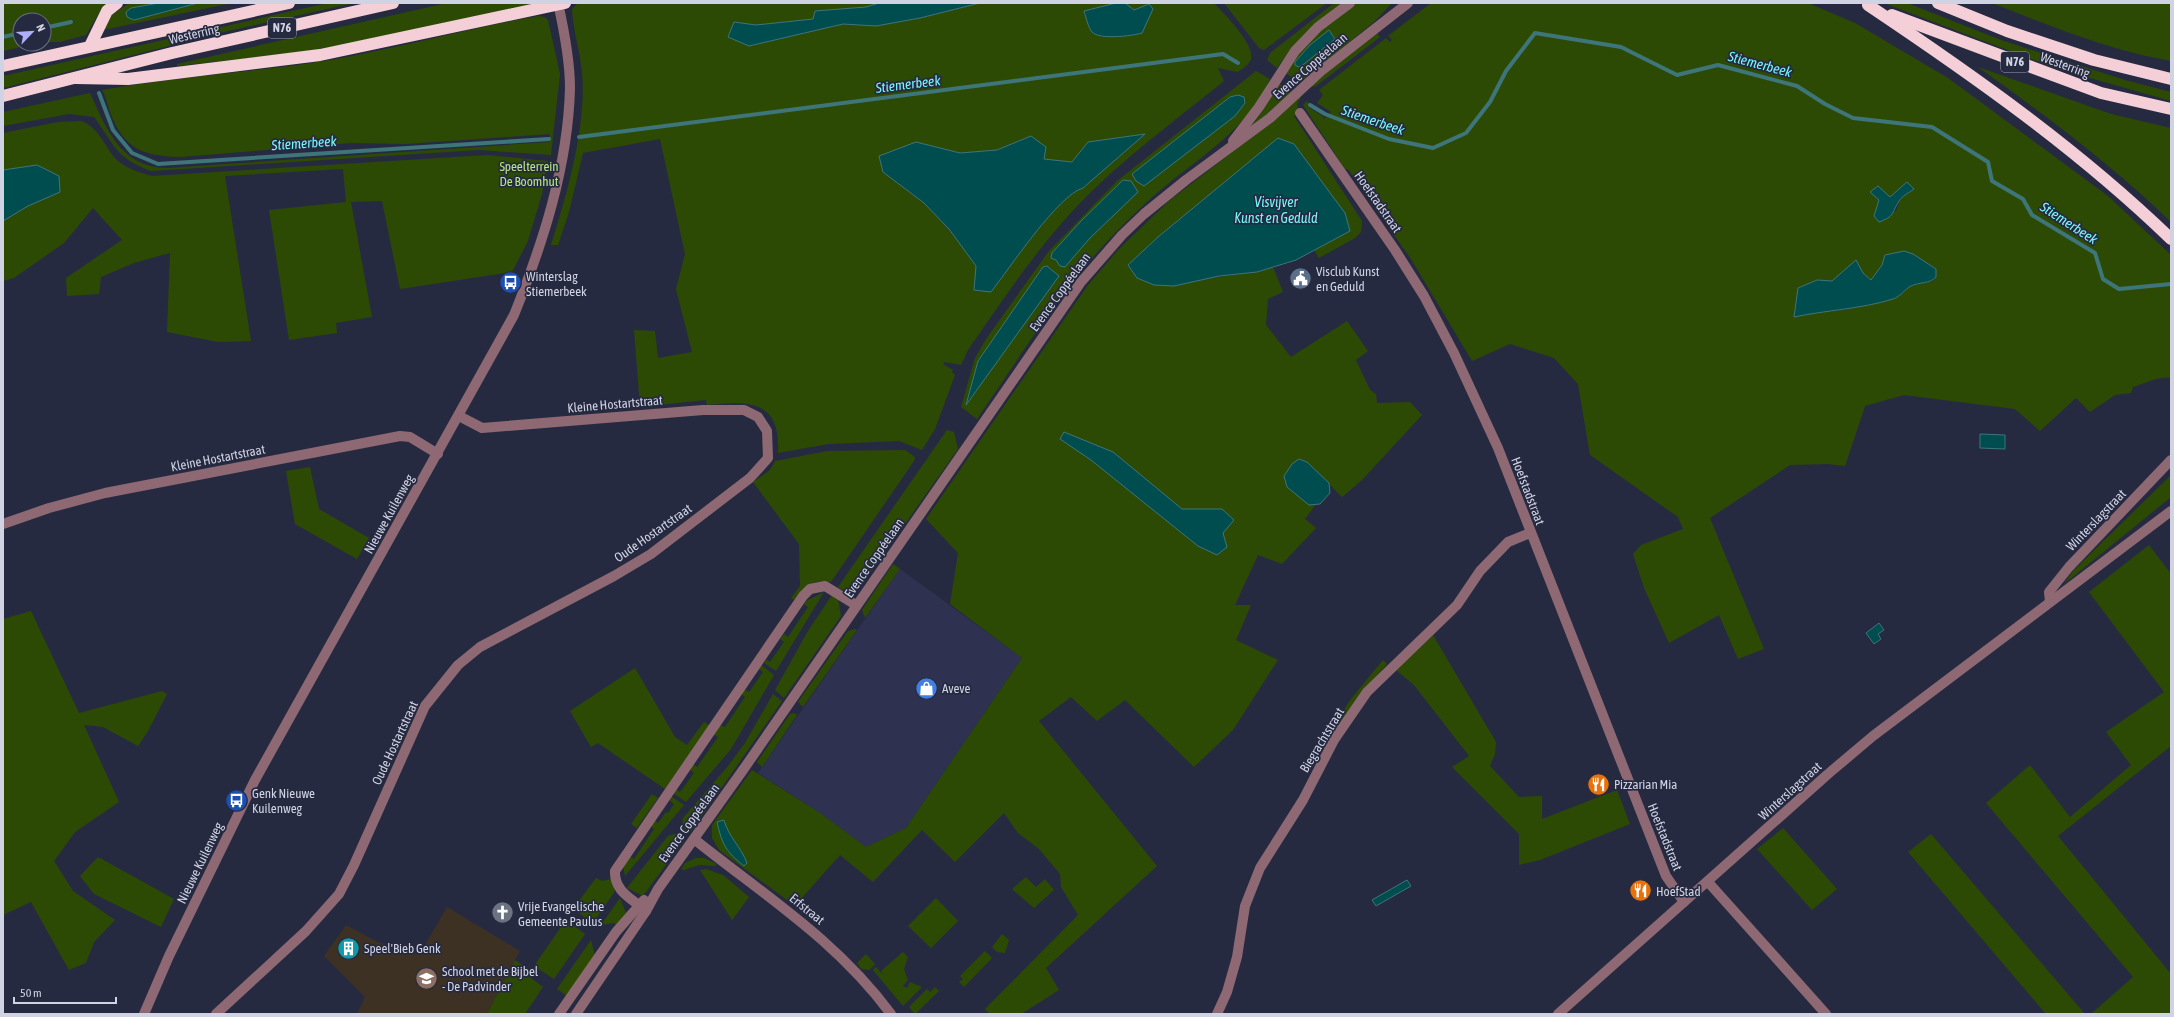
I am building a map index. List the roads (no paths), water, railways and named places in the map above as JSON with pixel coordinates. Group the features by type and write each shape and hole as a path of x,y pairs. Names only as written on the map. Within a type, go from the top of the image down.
{"highway":[{"path":"90,46 107,11 116,3"},
{"name":"Westerring","path":"3,66 289,3"},
{"name":"Westerring","path":"3,96 172,53 393,3"},
{"path":"76,78 128,79 320,55 561,3"},
{"name":"Westerring","path":"1938,3 2007,30 2094,60 2171,79"},
{"path":"1866,4 1963,68 2031,120 2121,193 2171,239"},
{"name":"Westerring","path":"1866,4 1961,42 2101,93 2171,109"}],"street":[{"name":"Nieuwe Kuilenweg","path":"144,1014 169,956 255,780 438,454 514,315 534,266 550,213 561,160 570,88 561,3"},
{"name":"Evence Coppéelaan","path":"1228,147 1259,107 1295,51 1318,27 1350,3"},
{"name":"Evence Coppéelaan","path":"576,1014 643,908 694,839 856,605 1095,265 1144,214 1228,147 1270,118 1316,74 1408,3"},
{"name":"Hoefstadstraat","path":"1300,113 1385,234 1424,296 1454,353 1495,441 1666,876 1684,902"},
{"name":"Kleine Hostartstraat","path":"459,416 482,428 703,410 744,410 758,417 767,431"},
{"name":"Oude Hostartstraat","path":"216,1014 306,931 339,894 354,865 425,706 458,665 480,647 614,576 650,554 750,478 768,458 767,431"},
{"name":"Kleine Hostartstraat","path":"3,524 49,508 105,493 400,436 410,437 438,454"},
{"name":"Winterslagstraat","path":"2050,602 2049,592 2069,567 2171,460"},
{"name":"Winterslagstraat","path":"1558,1014 1828,774 1873,736 2171,512"},
{"name":"Biegrachtstraat","path":"1217,1014 1226,992 1237,957 1245,906 1260,868 1303,800 1334,740 1368,692 1457,605 1480,571 1508,542 1530,533"},
{"path":"559,1014 616,932 643,908 620,890 615,878 615,871 803,596 810,589 825,586 856,605"},
{"name":"Erfstraat","path":"694,839 817,934 837,952 891,1014"},
{"path":"1708,882 1826,1014"}],"water":[{"path":"159,3 198,3 134,20 127,17 126,12 131,8"},
{"path":"879,3 980,3 920,18 876,26 843,24 749,46 728,37 734,22 756,25 813,19 815,11 866,7"},
{"path":"1116,3 1125,3 1134,10 1149,4 1153,9 1142,33 1108,37 1092,32 1088,25 1084,11"},
{"path":"1329,30 1335,39 1304,64 1299,67 1295,65 1295,62 1310,45"},
{"path":"1238,95 1244,97 1245,103 1235,116 1144,186 1136,181 1132,174 1230,97"},
{"path":"1145,134 1083,188 1061,204 1034,234 991,292 974,290 976,266 949,229 924,203 883,172 879,156 916,142 960,153 997,150 1031,136 1046,147 1044,159 1072,162 1088,142"},
{"name":"Visvijver Kunst en Geduld","path":"1278,138 1294,144 1345,213 1350,231 1296,260 1257,272 1219,276 1174,286 1154,285 1137,278 1128,265 1158,237"},
{"path":"37,165 59,176 60,192 28,206 3,221 3,170"},
{"path":"1123,180 1131,181 1138,192 1090,238 1065,267 1060,266 1056,260 1051,258 1052,253 1081,221"},
{"path":"1907,182 1914,189 1900,199 1890,216 1879,222 1874,216 1879,200 1870,192 1878,186 1890,197"},
{"path":"1904,251 1913,254 1936,269 1936,277 1931,281 1911,286 1898,297 1893,299 1869,305 1794,317 1798,288 1817,280 1832,281 1856,260 1863,273 1871,280 1882,265 1885,255"},
{"path":"1047,266 1059,276 966,405 978,361 1043,267"},
{"path":"1064,432 1113,452 1182,509 1222,509 1234,520 1223,533 1227,547 1217,555 1198,546 1091,460 1060,439"},
{"path":"1980,434 2005,435 2005,449 1980,448"},
{"path":"1299,459 1307,462 1329,483 1330,493 1320,504 1309,505 1287,487 1284,476 1292,464"},
{"path":"1879,623 1884,630 1878,634 1881,639 1874,644 1866,633"},
{"path":"724,820 728,831 747,863 744,866 729,852 723,842 717,822"},
{"path":"1407,880 1411,886 1376,906 1372,900"}],"waterway":[{"name":"Stiemerbeek","path":"52,26 71,22"},
{"name":"Stiemerbeek","path":"1310,105 1325,114 1389,139 1433,148 1466,133 1490,102 1506,71 1535,33 1621,47 1677,75 1718,65 1797,86 1825,104 1853,118 1932,127 1988,162 1992,181 2023,199 2032,215 2095,253 2103,279 2119,289 2171,284"},
{"name":"Stiemerbeek","path":"3,37 12,35"},
{"name":"Stiemerbeek","path":"579,137 1223,54 1238,63"},
{"name":"Stiemerbeek","path":"99,93 113,130 132,153 158,164 549,139"}],"place":[{"name":"Visclub Kunst en Geduld","path":"1301,278"},
{"name":"Winterslag Stiemerbeek","path":"511,283"},
{"name":"Aveve","path":"926,688"},
{"name":"Pizzarian Mia","path":"1598,784"},
{"name":"Genk Nieuwe Kuilenweg","path":"237,800"},
{"name":"HoefStad","path":"1641,891"},
{"name":"Vrije Evangelische Gemeente Paulus","path":"502,913"},
{"name":"Speel'Bieb Genk","path":"348,948"},
{"name":"School met de Bijbel - De Padvinder","path":"426,978"}],"park label":[{"name":"Speelterrein De Boomhut","path":"529,174"}]}
